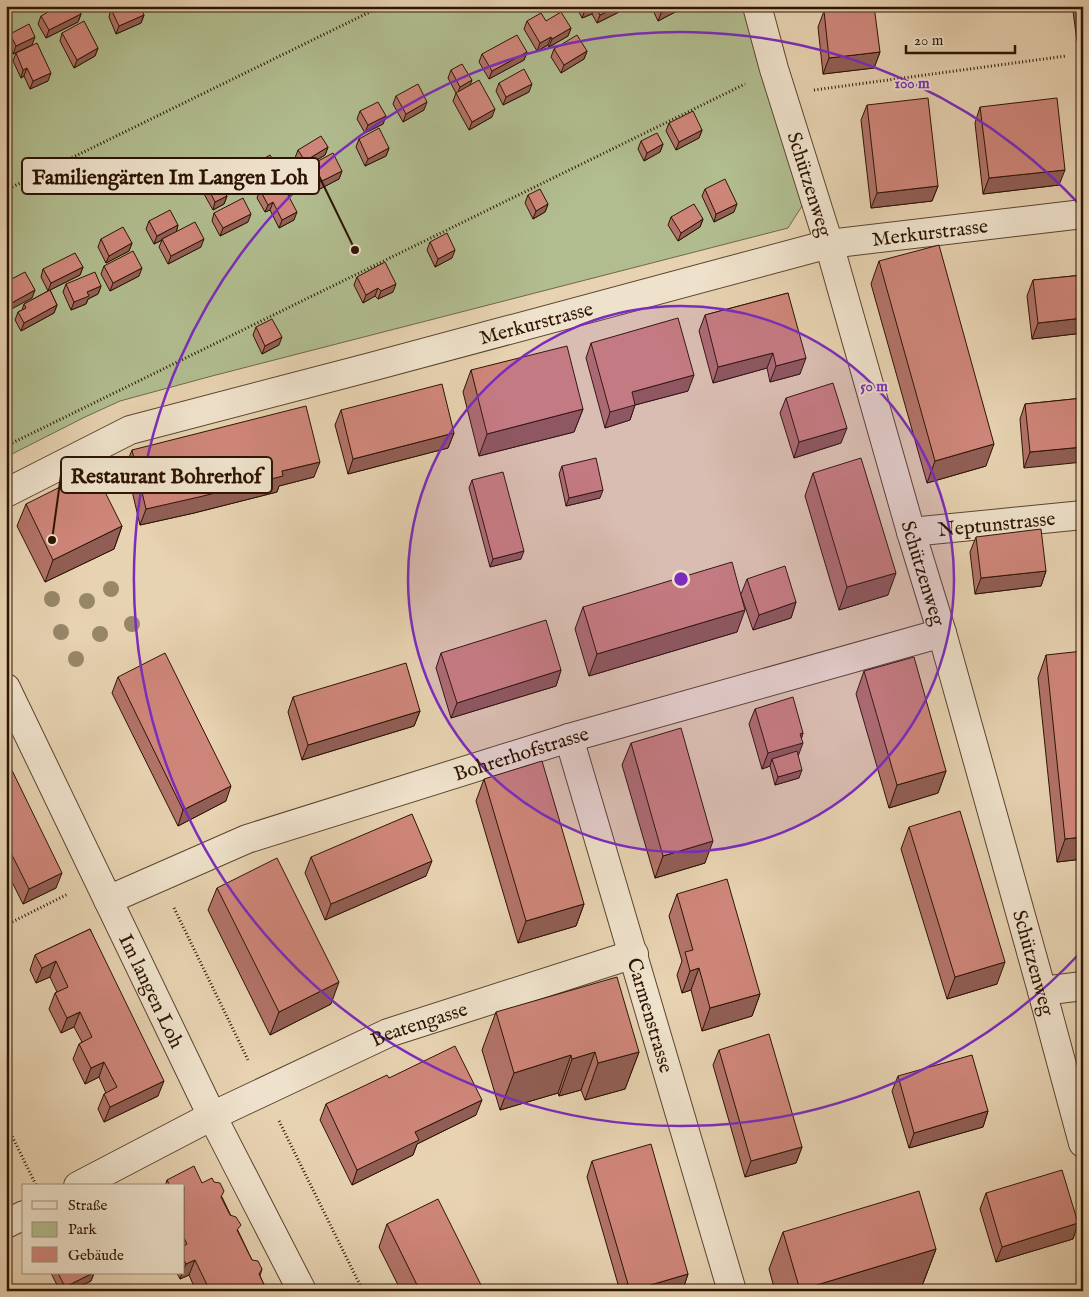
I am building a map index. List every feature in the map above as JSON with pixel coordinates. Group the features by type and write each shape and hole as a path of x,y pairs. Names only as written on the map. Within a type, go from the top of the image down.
{"street":[{"name":"Schützenweg","path":"757,6 778,81 829,244 911,532 942,633 1083,1143"},
{"name":"Merkurstrasse","path":"6,493 130,430 829,244 1083,214"},
{"name":"Neptunstrasse","path":"911,532 1083,515"},
{"name":"Bohrerhofstrasse","path":"103,890 247,839 569,738 942,633"},
{"name":"Im langen Loh","path":"6,688 212,1116 302,1291"},
{"name":"Carmenstrasse","path":"569,738 732,1291"},
{"name":"Beatengasse","path":"82,1184 212,1116 388,1033 634,954"},
{"path":"1042,991 1083,986"},
{"path":"6,1224 22,1216"}],"path":[{"path":"6,190 382,6"},
{"path":"6,446 778,81 1066,56"},
{"path":"6,925 103,890"},
{"path":"6,1124 35,1184"}],"green space":[{"path":"6,6 744,6 802,206 788,228 120,401 6,457"}],"building":[{"path":"59,6 77,6 81,14 49,30 41,16"},
{"path":"118,6 140,6 144,15 119,26 111,9"},
{"path":"583,6 594,6 585,10"},
{"path":"595,6 618,6 600,15"},
{"path":"658,6 673,6 661,13"},
{"path":"874,6 880,52 829,58 824,11"},
{"path":"1080,6 1083,6 1083,24"},
{"path":"561,12 571,28 552,39 551,37 540,43 527,21 541,13 546,21"},
{"path":"84,21 98,48 77,60 62,33"},
{"path":"29,24 35,37 16,46 10,34"},
{"path":"517,35 527,52 492,71 482,54"},
{"path":"577,35 587,51 564,65 554,49"},
{"path":"37,43 51,73 33,81 27,68 23,70 16,53"},
{"path":"462,64 472,80 460,87 451,70"},
{"path":"524,69 532,84 506,97 499,83"},
{"path":"479,80 495,109 472,122 456,93"},
{"path":"418,84 427,102 406,114 396,96"},
{"path":"928,98 938,186 877,193 867,105"},
{"path":"1057,98 1065,170 989,178 980,107"},
{"path":"378,102 386,116 368,125 360,111"},
{"path":"693,111 702,130 679,142 669,123"},
{"path":"379,128 389,148 368,159 359,139"},
{"path":"657,133 663,144 647,153 641,141"},
{"path":"321,136 328,147 305,161 298,150"},
{"path":"333,153 342,171 318,183 309,166"},
{"path":"270,155 280,172 260,184 250,167"},
{"path":"282,178 291,194 288,195 297,212 282,220 273,202 268,205 260,190"},
{"path":"725,179 737,204 716,214 705,189"},
{"path":"219,180 227,196 215,202 207,186"},
{"path":"540,189 548,204 536,211 528,195"},
{"path":"243,198 251,214 223,228 214,213"},
{"path":"694,204 703,219 681,233 671,217"},
{"path":"170,210 178,225 157,236 149,221"},
{"path":"195,222 204,239 171,256 162,239"},
{"path":"123,227 132,243 109,256 101,239"},
{"path":"447,233 455,250 438,259 430,242"},
{"path":"939,245 994,444 935,461 879,261"},
{"path":"133,251 142,268 113,283 104,266"},
{"path":"75,253 83,267 51,283 43,269"},
{"path":"385,262 396,284 381,291 378,288 366,295 357,277"},
{"path":"25,272 35,290 8,305 6,302 6,282"},
{"path":"95,272 101,286 87,292 89,296 74,302 66,284"},
{"path":"1083,275 1083,318 1038,323 1033,280"},
{"path":"50,290 57,305 24,323 18,312 26,308 24,304"},
{"path":"788,293 806,358 776,366 773,353 718,367 705,315"},
{"path":"678,318 694,375 632,392 635,405 610,412 591,343"},
{"path":"272,319 282,337 265,346 256,327"},
{"path":"567,346 583,409 487,434 471,370"},
{"path":"833,383 847,428 799,442 786,398"},
{"path":"442,384 454,433 353,459 341,410"},
{"path":"1083,398 1083,447 1030,452 1025,404"},
{"path":"306,406 320,462 282,471 283,476 146,509 132,450"},
{"path":"596,458 603,490 569,498 562,466"},
{"path":"861,458 896,573 847,587 813,473"},
{"path":"94,470 122,526 53,560 26,504"},
{"path":"503,472 524,551 493,559 472,480"},
{"path":"1041,529 1046,571 981,578 976,537"},
{"path":"732,562 745,610 597,654 583,607"},
{"path":"785,566 796,602 759,615 747,579"},
{"path":"546,620 561,670 457,703 441,653"},
{"path":"1083,651 1083,837 1065,839 1046,655"},
{"path":"165,653 231,786 183,810 118,677"},
{"path":"914,657 946,771 897,785 864,671"},
{"path":"406,663 420,711 308,745 293,697"},
{"path":"793,697 803,733 800,734 803,743 768,753 755,709"},
{"path":"681,728 713,841 663,856 631,743"},
{"path":"797,751 802,770 778,777 772,759"},
{"path":"6,758 62,873 29,889 8,847 6,848"},
{"path":"542,761 584,904 526,921 484,779"},
{"path":"960,811 1005,962 955,977 909,827"},
{"path":"412,814 432,861 331,904 311,857"},
{"path":"277,858 339,982 279,1012 217,888"},
{"path":"727,879 760,994 710,1008 699,968 690,971 685,952 693,950 677,894"},
{"path":"90,929 164,1081 110,1107 104,1094 117,1087 104,1062 91,1068 79,1044 92,1037 80,1012 67,1018 61,1006 55,993 68,987 56,961 42,968 35,955"},
{"path":"617,977 639,1052 598,1063 595,1052 572,1059 571,1055 514,1073 496,1012"},
{"path":"769,1034 802,1147 751,1161 719,1050"},
{"path":"455,1046 482,1100 415,1132 419,1140 357,1170 326,1104 387,1075 389,1078"},
{"path":"972,1055 988,1111 914,1133 898,1076"},
{"path":"651,1144 688,1274 630,1291 592,1161"},
{"path":"194,1166 202,1183 212,1178 214,1182 220,1183 224,1191 221,1197 230,1215 236,1217 241,1225 237,1230 252,1260 258,1261 262,1269 259,1274 267,1291 210,1291 195,1260 186,1264 185,1262 185,1245 187,1244 185,1240 185,1184 169,1184 167,1180"},
{"path":"1062,1170 1078,1223 1002,1247 986,1193"},
{"path":"919,1191 936,1249 800,1290 783,1232"},
{"path":"438,1199 484,1291 420,1291 387,1224"},
{"path":"58,1274 91,1274 65,1287"}],"place":[{"name":"Familiengärten Im Langen Loh","path":"355,250"},
{"name":"Restaurant Bohrerhof","path":"52,540"}]}
